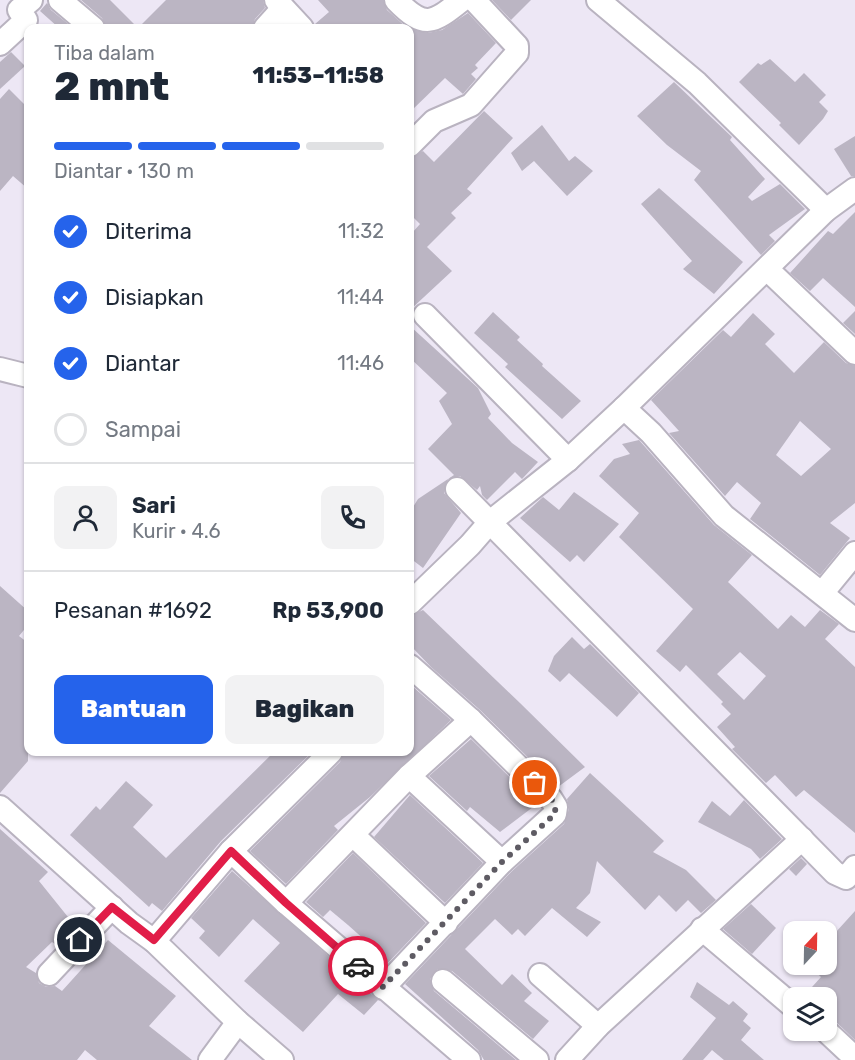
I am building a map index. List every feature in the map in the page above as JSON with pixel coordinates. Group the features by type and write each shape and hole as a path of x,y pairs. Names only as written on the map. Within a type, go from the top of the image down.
{"street":[{"path":"60,0 88,24"},
{"path":"401,14 432,21 462,0"},
{"path":"414,141 434,121 471,105 517,53 517,46 474,0"},
{"path":"598,0 697,83 826,210"},
{"path":"0,44 26,20 20,3"},
{"path":"267,24 279,4 298,24"},
{"path":"414,599 470,545 490,522 568,460 768,270 826,210 855,189"},
{"path":"768,270 855,353"},
{"path":"425,315 568,460"},
{"path":"0,369 24,375"},
{"path":"624,408 651,433 724,516 823,592 855,620"},
{"path":"457,489 840,877 846,878 855,867"},
{"path":"823,592 855,553"},
{"path":"383,987 502,862 555,814 556,807 551,799 471,720 414,670"},
{"path":"286,903 410,776 471,720"},
{"path":"154,940 231,851 327,756"},
{"path":"410,776 502,862"},
{"path":"0,807 112,907 154,940 238,1022 282,1060"},
{"path":"353,835 446,923"},
{"path":"567,1060 598,1026 801,839"},
{"path":"231,851 286,903 470,1060"},
{"path":"49,974 112,907"},
{"path":"702,929 783,997"},
{"path":"540,975 598,1026"},
{"path":"443,981 537,1060"},
{"path":"210,1060 238,1022"},
{"path":"837,1041 855,1058"}],"building":[{"path":"81,0 110,0 134,24 104,24 102,18"},
{"path":"166,0 263,0 265,8 253,24 142,24"},
{"path":"318,0 383,0 387,10 403,24 315,24 329,12"},
{"path":"492,0 531,0 511,20"},
{"path":"47,3 51,10 68,24 55,24 40,11"},
{"path":"468,13 496,43 475,65 478,68 471,74 476,79 463,94 445,78 414,108 414,29 428,33 442,30"},
{"path":"11,52 24,67 0,89 0,62"},
{"path":"770,59 795,82 804,73 826,95 819,102 828,111 799,145 779,125 781,123 739,82 758,63 761,65"},
{"path":"674,82 732,137 730,140 765,179 748,197 752,201 780,184 805,209 769,235 775,241 761,255 694,180 701,171 667,145 637,116"},
{"path":"9,89 24,104 24,186 13,176 0,191 0,99"},
{"path":"484,111 513,138 467,189 472,193 451,213 456,218 427,247 452,271 414,306 414,231 420,224 414,218 414,156 423,151 434,162"},
{"path":"542,125 569,161 575,156 593,171 567,196 534,161 522,171 511,153"},
{"path":"855,136 855,176 851,176 834,149"},
{"path":"659,188 743,262 714,294 683,269 692,261 641,204"},
{"path":"855,212 855,307 823,278 810,291 790,273 828,231 833,234"},
{"path":"855,311 855,334 843,323"},
{"path":"493,312 520,337 517,340 543,364 542,366 581,401 562,419 505,367 508,364 474,333"},
{"path":"753,313 775,334 765,344 794,373 824,342 846,363 855,366 855,503 830,523 850,538 820,575 750,519 761,503 737,482 725,496 669,433 679,431 651,400 723,330 731,337","holes":["800,421 831,449 801,476 776,455"]},
{"path":"414,330 478,388 491,414 488,418 512,443 538,462 522,479 515,472 487,500 482,495 480,486 477,490 460,476 448,479 454,475 428,449 452,424 439,401 447,393 414,362"},
{"path":"639,440 714,525 752,555 728,582 778,629 791,615 805,627 820,610 839,624 825,639 855,667 855,833 804,790 796,797 775,775 766,783 732,749 735,747 717,727 731,714 721,704 723,702 686,665 680,672 656,651 693,609 619,537 639,513 599,476 614,459 630,454 622,444","holes":["740,652 766,676 744,700 717,674"]},
{"path":"448,479 444,493 461,513 423,568 414,561 414,506 418,499"},
{"path":"574,492 619,524 584,562 577,555 570,562 520,518 543,497 559,510"},
{"path":"0,586 24,607 24,630 19,636 24,640 24,756 28,756 28,761 0,793"},
{"path":"423,610 585,767 558,787 414,649 414,614"},
{"path":"572,637 584,649 590,644 639,693 617,717 569,673 560,682 548,671 554,656"},
{"path":"414,688 451,720 414,755"},
{"path":"471,739 537,804 500,832 470,807 467,811 429,776"},
{"path":"270,756 308,756 221,841 162,911 152,903 149,907 70,835 96,806 100,810 126,781 153,805 133,827 166,858"},
{"path":"342,756 413,756 370,797 334,826 338,830 286,884 250,851 340,762"},
{"path":"590,773 664,841 653,852 686,870 716,900 701,913 688,900 676,912 659,895 645,910 597,861 590,893 576,908 601,922 587,937 552,908 525,936 518,929 512,935 495,919 465,949 502,985 512,974 532,993 524,1001 549,1021 533,1039 452,971 438,969 430,979 434,991 516,1060 484,1060 478,1050 405,984 511,872 564,824 569,809 567,799"},
{"path":"410,795 483,863 445,903 374,837"},
{"path":"744,800 782,839 760,859 751,849 698,822 712,801 730,816"},
{"path":"0,829 48,872 39,881 72,922 55,944 52,942 26,967 36,973 39,983 46,987 55,986 62,991 108,940 176,996 149,1026 192,1060 97,1060 85,1050 77,1060 0,1060"},
{"path":"353,853 426,923 383,968 370,957 376,950 348,925 330,910 323,917 306,902"},
{"path":"801,858 807,864 796,876 789,869"},
{"path":"232,871 378,1000 364,1015 338,994 303,1032 244,981 280,943 253,919 219,957 199,938 205,931 191,918"},
{"path":"751,904 776,928 752,954 723,929"},
{"path":"855,911 855,1040 837,1023 837,987 812,987 821,977 819,975 837,975 837,931"},
{"path":"697,982 729,1005 733,1001 748,1014 743,1021 751,1028 741,1040 764,1060 724,1060 712,1050 703,1060 682,1060 716,1018 690,997"}],"way so far":[{"path":"358,966 383,987 502,862 555,814 556,807 551,799 535,783"}],"route":[{"path":"80,940 112,907 129,923 154,940 231,851 358,966"}]}
